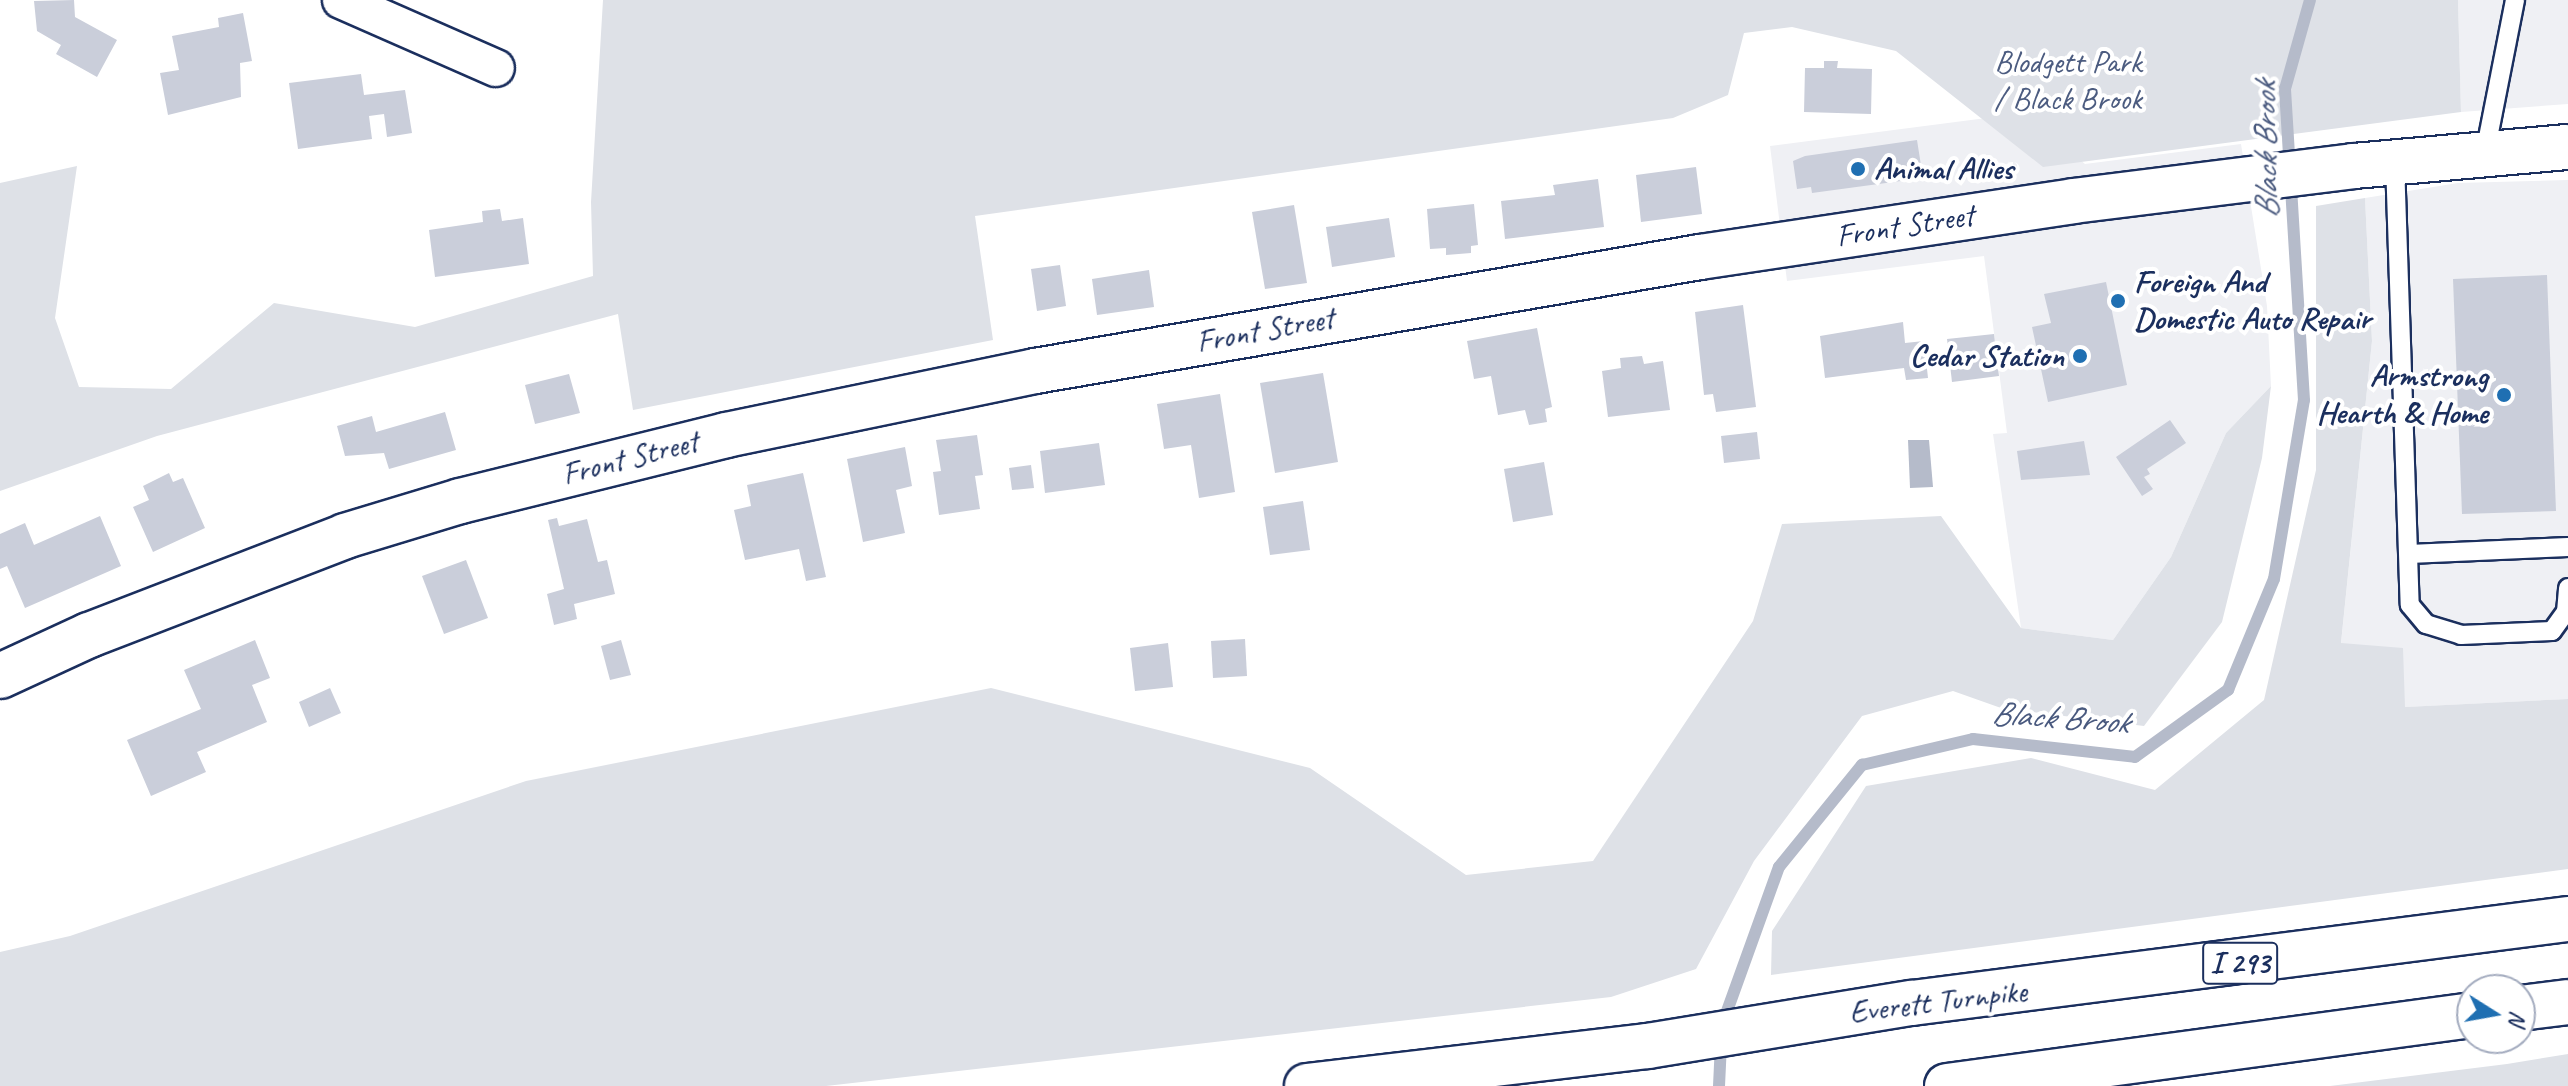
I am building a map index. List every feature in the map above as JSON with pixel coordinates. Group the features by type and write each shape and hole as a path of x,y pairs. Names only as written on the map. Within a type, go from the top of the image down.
{"main road":[{"name":"Front Street","path":"0,676 104,629 345,536 460,501 726,435 1035,371 1443,298 2073,201 2375,164 2568,147"},
{"name":"Everett Turnpike","path":"1307,1086 1648,1046 1912,1003 2568,919"},
{"path":"2536,1006 2568,1002"},
{"path":"1947,1086 2456,1017"}],"street":[{"path":"341,0 496,68"}],"lane":[{"path":"2485,153 2515,0"},
{"path":"2375,164 2409,554 2410,605 2426,624 2461,635 2552,631 2566,612 2568,588"},
{"path":"2409,554 2568,547"}],"shaded area":[{"path":"2458,0 2568,0 2568,104 2461,112"},
{"path":"2025,113 2085,164 2241,144 2267,306 2271,386 2226,433 2171,557 2113,640 2021,628 1993,434 2007,433 1984,256 1787,281 1770,146"},
{"path":"2568,180 2568,699 2405,707 2341,644 2372,341 2365,198 2458,183"}],"green space":[{"name":"Blodgett Park / Black Brook","path":"603,0 2458,0 2461,112 2043,167 1896,51 1792,27 1744,33 1728,95 1673,118 975,216 993,340 633,410 618,314 157,436 0,491 0,183 77,166 55,318 79,387 171,389 274,303 415,327 593,276 591,202"},
{"path":"2365,198 2372,341 2341,643 2403,648 2405,707 2568,699 2568,869 1771,975 1772,931 1866,786 2031,758 2155,790 2264,700 2316,470 2316,206"},
{"path":"2271,386 2262,458 2222,622 2144,726 2001,708 1953,691 1862,716 1754,861 1696,969 1611,997 826,1086 0,1086 0,952 70,936 526,781 991,688 1310,768 1466,875 1593,861 1753,621 1782,524 1941,516 2021,628 2113,640 2171,557 2226,433"},
{"path":"2568,1054 2568,1086 2330,1086 2507,1064"}],"water":[{"path":"1908,440 1929,440 1933,487 1910,488"}],"building":[{"path":"74,0 75,17 117,40 97,77 56,54 61,45 37,31 34,1"},
{"path":"243,13 252,61 240,63 241,97 168,115 160,73 179,70 172,36 219,27 218,18"},
{"path":"1824,61 1838,61 1837,68 1872,69 1871,114 1804,112 1805,68 1824,68"},
{"path":"361,74 364,95 405,90 412,133 387,137 384,114 369,116 372,139 298,149 289,83"},
{"name":"Animal Allies","path":"1917,140 1923,178 1812,193 1811,187 1797,189 1793,161 1805,156"},
{"path":"1696,167 1702,214 1641,222 1636,175"},
{"path":"1598,179 1604,227 1505,239 1501,201 1555,195 1553,185"},
{"path":"1474,204 1478,245 1471,246 1471,253 1446,255 1446,248 1430,249 1427,209"},
{"path":"1294,205 1307,283 1265,289 1252,212"},
{"path":"500,209 502,221 523,218 529,264 435,277 429,230 483,222 482,211"},
{"path":"1389,218 1395,257 1332,267 1326,227"},
{"path":"1060,265 1066,306 1037,311 1031,269"},
{"path":"1149,270 1154,307 1097,315 1092,279"},
{"name":"Armstrong Hearth & Home","path":"2547,275 2556,511 2462,514 2453,279"},
{"name":"Cedar Station","path":"2106,282 2127,385 2048,402 2032,327 2051,323 2044,294"},
{"path":"1743,305 1756,407 1716,412 1713,394 1704,395 1695,312"},
{"path":"1903,322 1905,343 1924,341 1928,378 1906,380 1904,368 1825,378 1820,336"},
{"path":"1537,328 1552,407 1545,409 1547,422 1529,425 1525,410 1498,415 1491,376 1474,379 1467,341"},
{"path":"1994,334 1999,376 1952,382 1947,339"},
{"path":"1642,356 1644,364 1663,361 1670,410 1608,417 1602,371 1621,368 1620,358"},
{"path":"1323,373 1338,462 1275,473 1260,383"},
{"path":"569,374 580,413 535,424 525,385"},
{"path":"1220,394 1235,492 1199,498 1191,445 1164,449 1157,404"},
{"path":"445,412 456,450 389,469 384,453 345,456 337,426 372,416 376,432"},
{"path":"2170,420 2186,443 2147,469 2150,474 2144,477 2153,489 2142,496 2116,457"},
{"path":"1757,432 1760,459 1724,463 1721,436"},
{"path":"977,435 983,475 975,476 980,509 939,515 933,472 941,471 936,440"},
{"path":"2084,441 2090,475 2021,480 2017,451"},
{"path":"1099,443 1105,485 1045,493 1040,451"},
{"path":"905,447 912,486 896,490 905,533 863,542 847,459"},
{"path":"1544,462 1553,515 1513,522 1504,469"},
{"path":"1031,465 1034,488 1012,490 1009,468"},
{"path":"169,473 173,482 183,478 205,528 153,552 133,507 149,500 143,486"},
{"path":"803,473 826,577 806,581 799,549 745,560 734,510 751,506 747,485"},
{"path":"1303,501 1310,550 1270,555 1263,507"},
{"path":"100,516 121,566 25,608 7,566 0,569 0,534 25,523 34,545"},
{"path":"557,518 559,526 587,519 598,562 607,560 615,594 574,604 577,619 554,625 547,594 564,589 548,520"},
{"path":"466,560 488,618 444,634 422,576"},
{"path":"1245,639 1247,676 1213,678 1211,641"},
{"path":"255,640 270,678 252,685 267,722 197,752 206,772 151,796 127,740 201,709 184,670"},
{"path":"621,640 631,675 610,680 601,646"},
{"path":"1168,643 1173,687 1135,691 1130,648"},
{"path":"330,688 341,713 309,727 299,702"}],"waterway":[{"name":"Black Brook","path":"1722,1025 1779,867 1862,765 1973,739 2135,757 2228,690 2274,579 2304,400 2285,89 2310,0"},
{"name":"Black Brook","path":"1719,1086 1721,1043"}],"place":[{"name":"Animal Allies","path":"1858,169"},
{"name":"Foreign And Domestic Auto Repair","path":"2118,301"},
{"name":"Cedar Station","path":"2080,356"},
{"name":"Armstrong Hearth & Home","path":"2504,395"}]}
